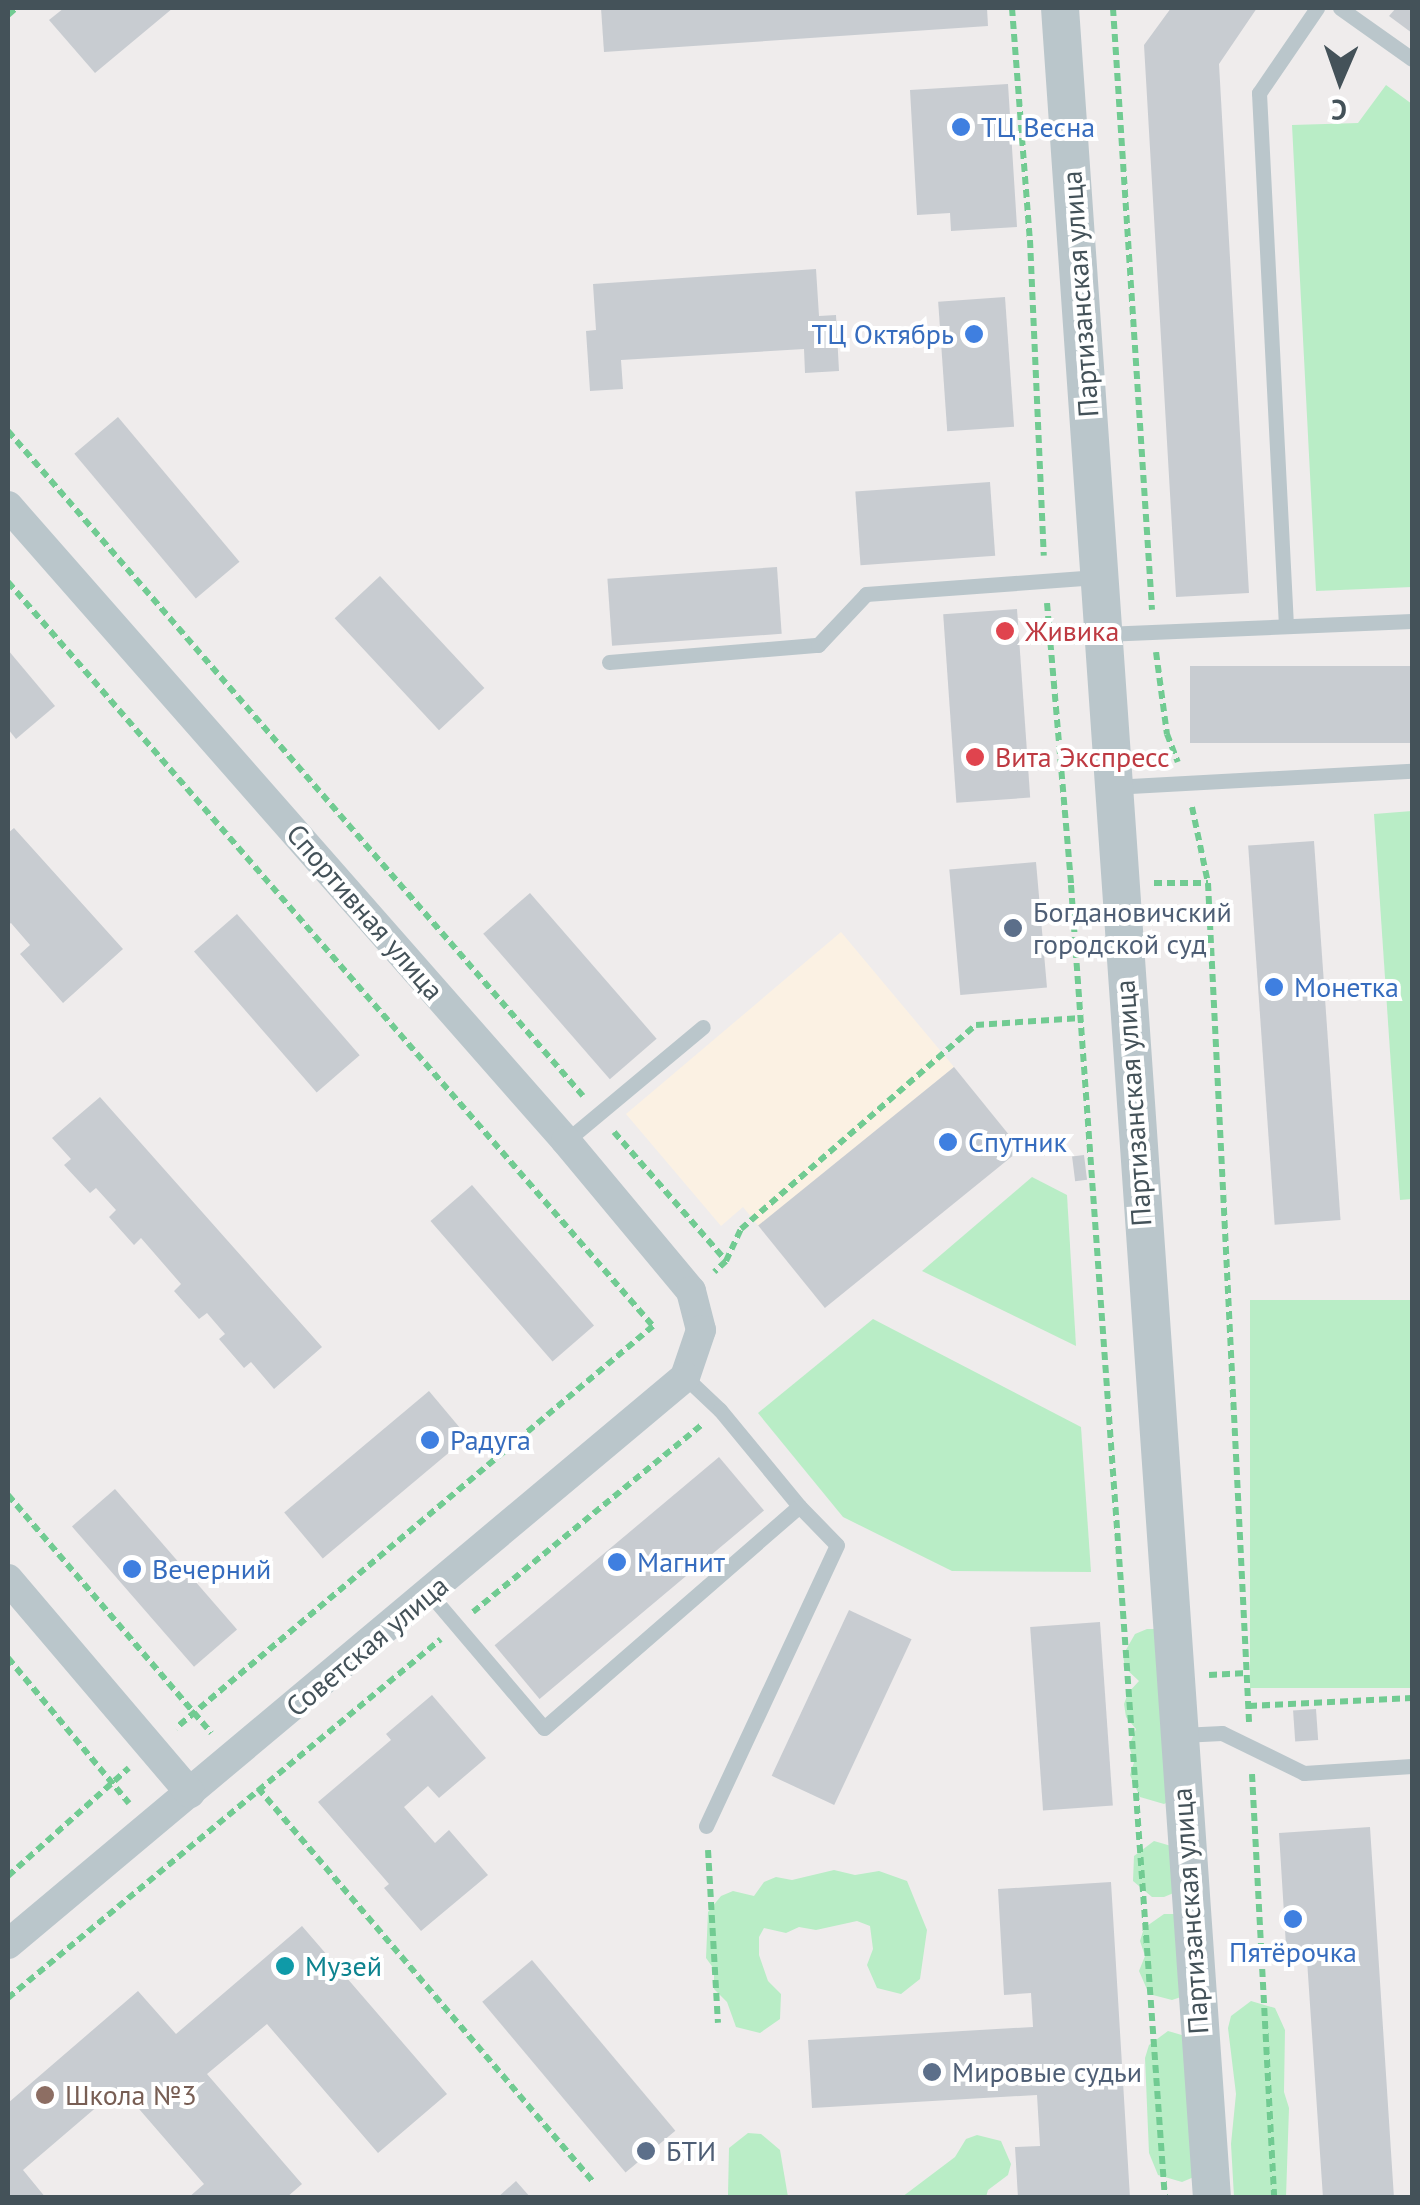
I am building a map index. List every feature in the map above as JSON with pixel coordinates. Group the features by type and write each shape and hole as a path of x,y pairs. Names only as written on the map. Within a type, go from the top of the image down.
{"street":[{"name":"Партизанская улица","path":"1060,8 1212,2198"},
{"name":"Спортивная улица","path":"8,506 566,1141 691,1291 701,1330 685,1378"},
{"name":"Советская улица","path":"8,1944 685,1378"},
{"path":"8,1579 190,1793"}],"lane":[{"path":"1286,626 1258,93 1318,8"},
{"path":"1340,8 1412,59"},
{"path":"609,662 818,645 866,594 1100,577"},
{"path":"1104,634 1412,621"},
{"path":"1112,787 1412,771"},
{"path":"566,1141 702,1026"},
{"path":"685,1378 720,1410 799,1506 837,1545 706,1826"},
{"path":"429,1593 544,1728 799,1506"},
{"path":"1177,1735 1222,1733 1304,1773 1412,1766"}],"path":[{"path":"8,15 16,8"},
{"path":"1012,8 1030,240 1044,581 1080,1018 1165,2198"},
{"path":"1113,8 1153,633 1167,734 1188,785 1208,882 1274,2198"},
{"path":"8,432 726,1261"},
{"path":"8,582 653,1326"},
{"path":"8,1875 152,1748 653,1326 726,1261 741,1229 976,1025 1080,1018"},
{"path":"8,1998 720,1410"},
{"path":"8,1494 594,2183"},
{"path":"8,1658 150,1827"},
{"path":"1248,1706 1412,1698"},
{"path":"706,1826 718,2023"}],"shaded area":[{"path":"841,932 954,1067 761,1229 743,1207 721,1226 626,1114"}],"green space":[{"path":"1386,85 1412,104 1412,587 1316,591 1292,125 1358,123"},
{"path":"1412,811 1412,1199 1400,1200 1374,814"},
{"path":"1032,1177 1067,1195 1076,1346 922,1271"},
{"path":"1250,1300 1412,1300 1412,1688 1250,1688"},
{"path":"873,1319 1081,1427 1091,1572 952,1571 843,1517 758,1413"},
{"path":"1159,1629 1175,1798 1164,1804 1140,1797 1130,1775 1134,1762 1129,1746 1136,1729 1126,1717 1124,1704 1139,1681 1125,1668 1123,1655 1135,1634"},
{"path":"1154,1841 1178,1848 1176,1892 1164,1897 1152,1897 1133,1881 1134,1856"},
{"path":"834,1870 855,1875 879,1871 907,1881 927,1930 920,1979 901,1994 877,1988 867,1965 873,1949 870,1926 857,1921 816,1930 799,1927 786,1933 764,1928 759,1937 759,1955 768,1981 781,1994 780,2019 760,2033 736,2027 727,2002 714,1989 714,1969 706,1958 708,1912 721,1896 733,1891 754,1896 764,1882 776,1877 792,1880"},
{"path":"1164,1914 1176,1914 1184,1996 1172,2000 1149,1994 1139,1971 1145,1956 1140,1941 1144,1928"},
{"path":"1251,2001 1275,2008 1285,2030 1284,2092 1289,2108 1286,2197 1234,2197 1231,2144 1236,2094 1228,2028 1231,2016"},
{"path":"1168,2031 1192,2038 1194,2177 1182,2182 1158,2175 1149,2153 1145,2058 1149,2045"},
{"path":"748,2133 761,2134 780,2150 788,2197 728,2195 729,2148"},
{"path":"977,2135 1001,2141 1011,2164 1008,2175 988,2190 986,2197 902,2197 955,2157 966,2139"}],"building":[{"path":"64,8 173,8 95,73 49,20"},
{"path":"601,8 987,8 988,26 604,52"},
{"path":"1171,8 1257,8 1219,64 1249,593 1176,597 1144,45"},
{"path":"1396,8 1412,8 1412,33 1389,16"},
{"name":"ТЦ Весна","path":"1008,84 1017,227 951,231 950,213 917,215 910,90"},
{"path":"816,269 819,316 836,315 839,371 805,373 804,349 621,360 623,389 590,391 586,331 596,330 593,284"},
{"path":"1005,297 1014,427 947,431 938,302"},
{"path":"118,417 239,562 196,598 74,454"},
{"path":"990,482 995,556 860,565 855,491"},
{"path":"777,567 782,634 612,646 607,579"},
{"path":"380,576 484,688 439,730 335,618"},
{"path":"1017,609 1030,798 956,803 943,614"},
{"path":"8,650 55,706 16,739 8,729"},
{"path":"1190,666 1412,666 1412,743 1190,743"},
{"path":"14,828 123,949 63,1003 20,954 30,945 11,923 8,925 8,833"},
{"path":"1314,841 1341,1220 1275,1225 1248,846"},
{"path":"1036,862 1047,988 960,995 949,870"},
{"path":"530,893 657,1039 610,1079 483,934"},
{"path":"237,914 360,1055 317,1093 194,951"},
{"path":"954,1067 1021,1149 825,1308 758,1226"},
{"path":"100,1097 322,1347 274,1389 251,1362 244,1368 219,1339 225,1334 207,1313 199,1319 174,1291 181,1284 141,1238 134,1245 109,1217 116,1210 96,1188 90,1193 64,1165 71,1159 52,1138"},
{"path":"1084,1155 1087,1180 1075,1181 1072,1156"},
{"path":"472,1185 594,1325 553,1361 430,1221"},
{"path":"429,1391 468,1437 323,1558 284,1512"},
{"path":"719,1457 764,1511 540,1699 495,1645"},
{"path":"115,1489 237,1629 194,1667 72,1526"},
{"path":"849,1610 912,1639 834,1805 772,1776"},
{"path":"1100,1622 1113,1806 1043,1810 1030,1627"},
{"path":"432,1695 486,1758 439,1798 428,1786 404,1807 435,1843 449,1830 488,1875 421,1931 384,1888 389,1884 318,1802 391,1740 386,1734"},
{"path":"1316,1709 1318,1740 1295,1742 1293,1711"},
{"path":"1370,1827 1394,2198 1323,2198 1307,1960 1287,1962 1279,1833"},
{"path":"1111,1882 1130,2198 1018,2198 1015,2147 1040,2146 1037,2095 812,2108 808,2040 1033,2027 1031,1993 1004,1995 998,1889"},
{"path":"302,1926 447,2094 378,2153 267,2024 207,2074 302,2184 286,2198 188,2198 204,2184 120,2087 23,2170 46,2198 8,2198 8,2103 138,1991 176,2034"},
{"path":"532,1960 675,2131 626,2173 482,2002"},
{"path":"516,2181 531,2198 497,2198"}],"place":[{"name":"ТЦ Весна","path":"961,127"},
{"name":"ТЦ Октябрь","path":"974,334"},
{"name":"Живика","path":"1005,631"},
{"name":"Вита Экспресс","path":"975,757"},
{"name":"Богдановичский городской суд","path":"1013,928"},
{"name":"Монетка","path":"1274,987"},
{"name":"Спутник","path":"948,1142"},
{"name":"Радуга","path":"430,1440"},
{"name":"Магнит","path":"617,1562"},
{"name":"Вечерний","path":"132,1569"},
{"name":"Пятёрочка","path":"1293,1919"},
{"name":"Музей","path":"285,1966"},
{"name":"Мировые судьи","path":"932,2072"},
{"name":"Школа №3","path":"45,2095"},
{"name":"БТИ","path":"646,2151"}]}
